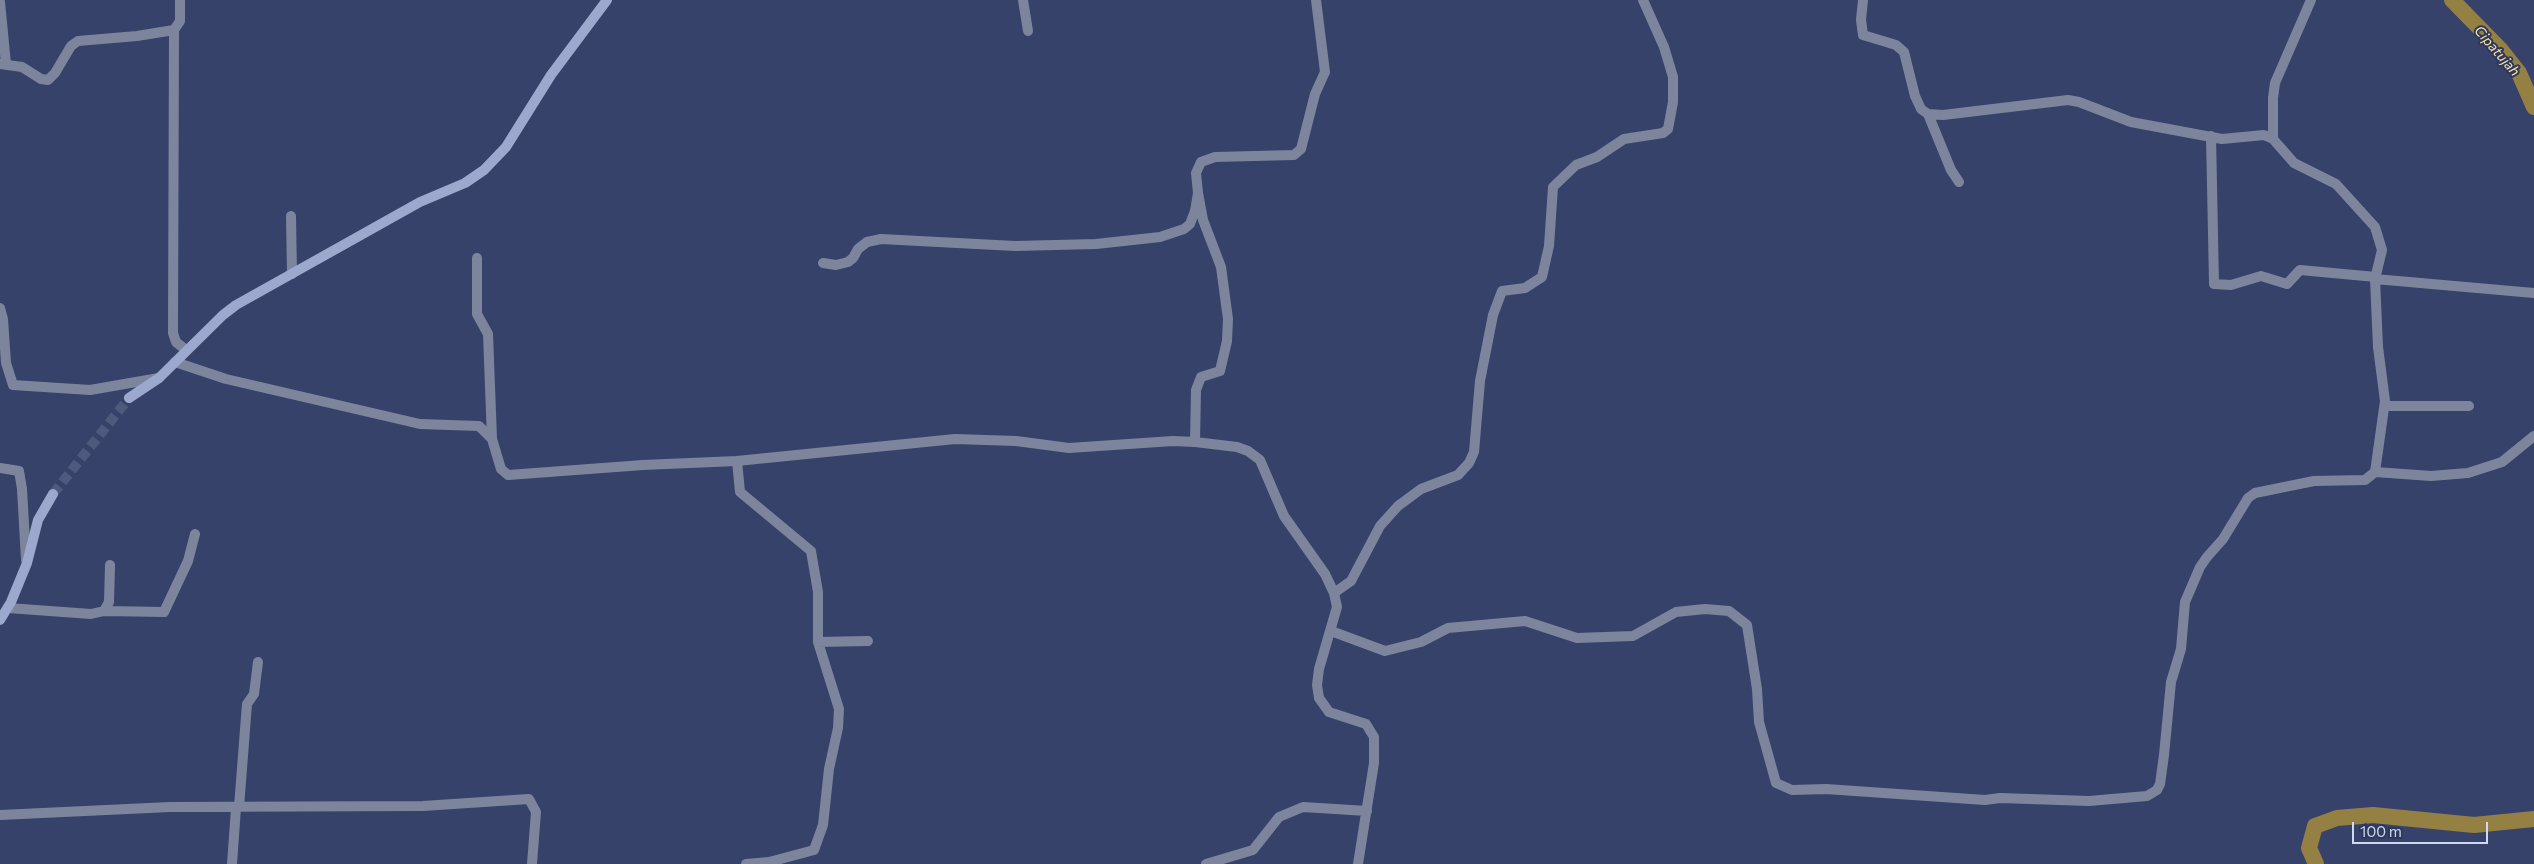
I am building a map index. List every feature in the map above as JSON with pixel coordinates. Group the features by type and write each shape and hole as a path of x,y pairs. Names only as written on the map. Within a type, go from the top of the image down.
{"street":[{"path":"180,0 180,21 174,30 173,333 176,342 186,350"},
{"path":"129,398 159,378 229,310 420,202 465,183 490,165 506,147 555,68 607,0"},
{"path":"1023,0 1028,31"},
{"path":"1195,442 1196,390 1201,377 1220,371 1227,340 1228,319 1221,267 1203,220 1196,173 1198,166 1203,160 1224,156 1294,156 1301,149 1313,101 1326,72 1316,0"},
{"path":"1334,593 1351,581 1380,526 1398,506 1421,489 1458,475 1469,463 1474,452 1480,381 1493,315 1502,291 1525,288 1542,277 1549,246 1554,188 1576,165 1597,157 1624,140 1663,133 1668,129 1673,102 1673,77 1664,46 1643,0"},
{"path":"1331,631 1384,651 1421,642 1448,628 1525,620 1577,638 1634,636 1676,612 1705,609 1729,611 1747,626 1758,689 1758,722 1776,783 1792,790 1826,789 1985,800 2000,798 2089,801 2147,796 2154,793 2160,784 2170,688 2181,649 2185,602 2200,567 2228,531 2248,498 2255,492 2314,481 2365,480 2375,472 2385,406 2378,347 2376,278 2382,250 2375,227 2336,184 2294,163 2273,139 2260,134 2227,139 2131,122 2074,100 1942,116 1928,114 1921,109 1915,96 1904,52 1896,45 1863,35 1863,0"},
{"path":"2273,139 2273,98 2276,83 2311,0"},
{"path":"0,2 3,64 22,66 45,80 51,78 71,46 78,42 174,30"},
{"path":"1928,114 1951,170 1959,182"},
{"path":"2211,136 2214,284 2231,285 2261,276 2287,284 2300,270 2534,293"},
{"path":"823,263 836,265 848,262 853,258 858,249 867,242 881,239 1016,246 1096,244 1160,237 1181,230 1190,224 1198,193"},
{"path":"291,216 292,274"},
{"path":"477,258 477,314 486,328 489,339 492,439 501,469 508,475 643,465 737,461 954,439 1016,441 1069,448 1168,441 1195,442 1248,451 1260,460 1284,516 1325,574 1334,593 1337,607 1319,669 1317,686 1319,698 1329,712 1366,724 1373,733 1374,763 1358,864"},
{"path":"0,308 3,319 6,363 14,385 90,390 159,378"},
{"path":"175,362 226,379 420,424 479,426 492,439"},
{"path":"2385,406 2470,406"},
{"path":"2375,472 2431,476 2468,473 2502,462 2534,436"},
{"path":"737,461 740,493 810,550 818,592 818,642 839,709 838,728 829,769 823,824 814,850 769,862 746,864"},
{"path":"0,468 19,471 27,563"},
{"path":"0,620 8,608 27,563 38,520 53,494"},
{"path":"8,608 91,614 104,612 164,612 188,561 196,534"},
{"path":"104,612 109,602 110,565"},
{"path":"818,642 868,641"},
{"path":"232,864 247,704 254,694 258,662"},
{"path":"0,815 170,807 423,806 529,799 536,812 532,864"},
{"path":"1206,864 1253,850 1280,817 1303,807 1367,811"}],"waterway":[{"name":"Cipatujah","path":"2452,0 2500,49 2519,73 2534,107"},
{"name":"Cipatujah","path":"2316,864 2309,848 2315,826 2337,818 2373,815 2474,825 2534,819"}],"tunnel":[{"path":"53,494 129,398"}]}
